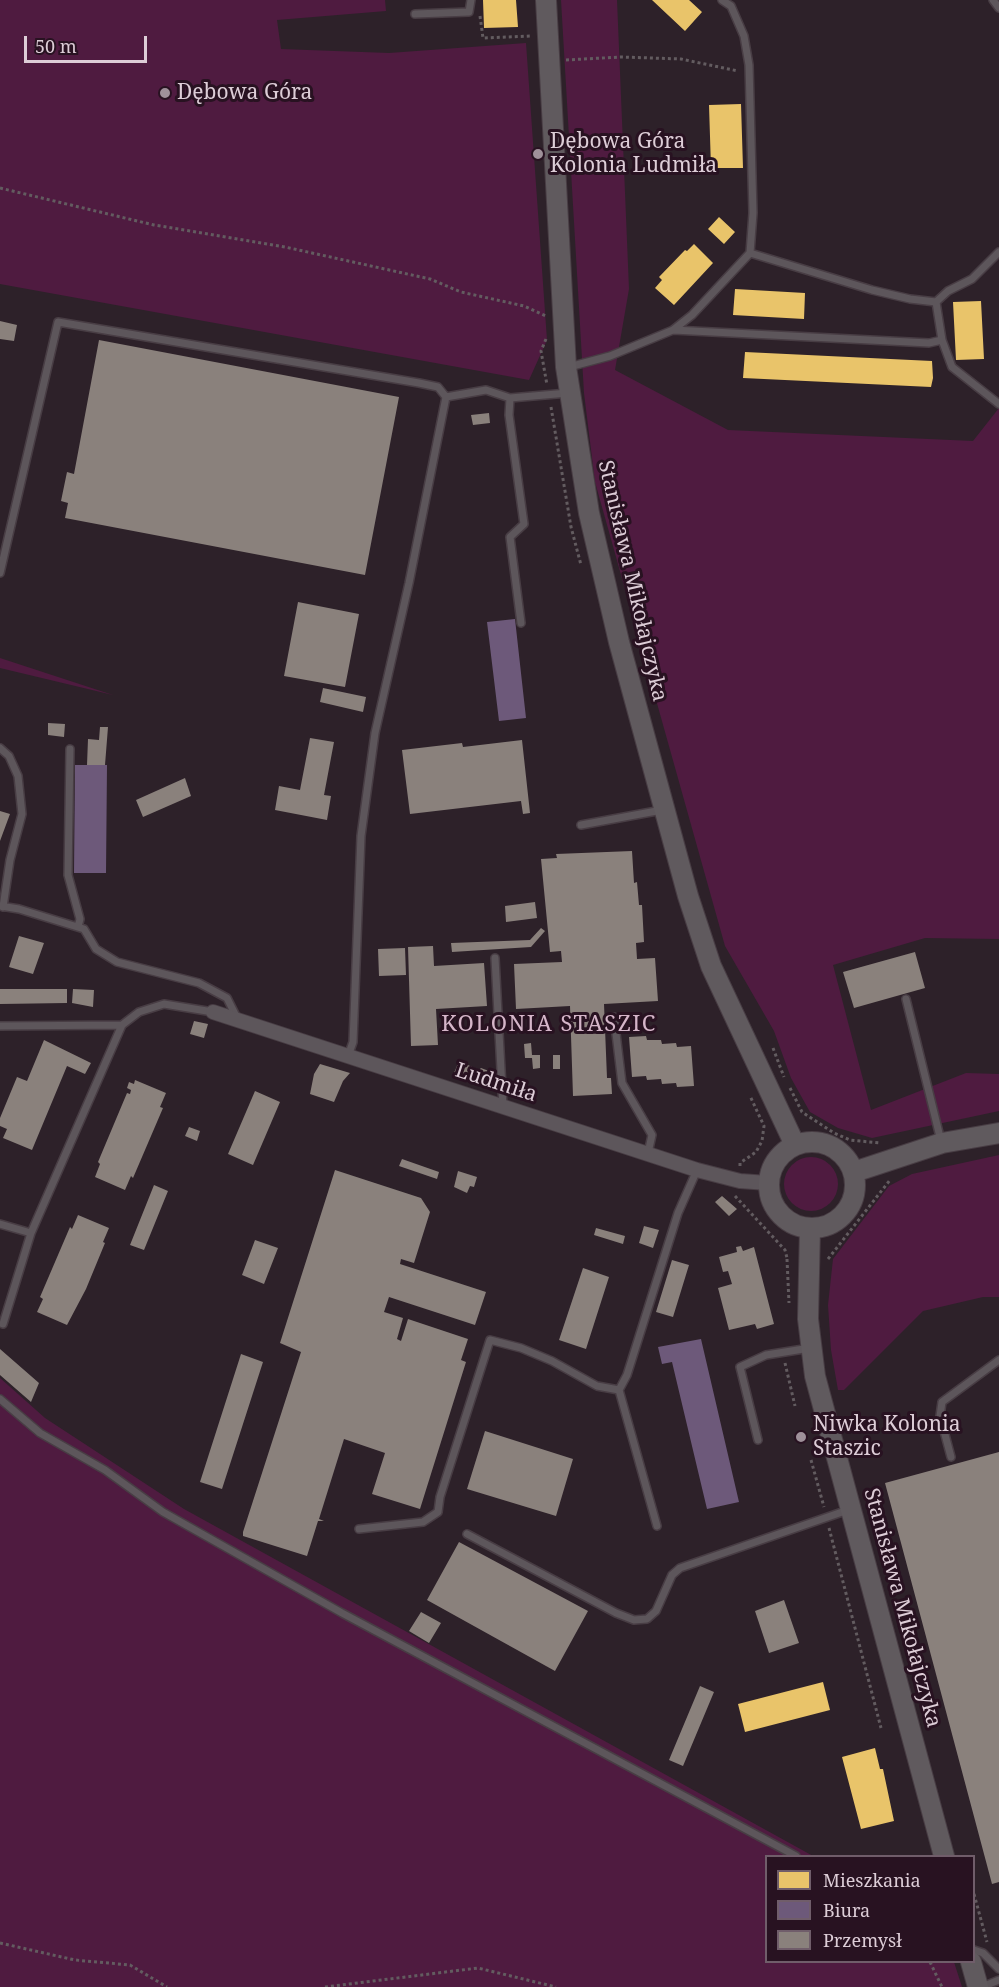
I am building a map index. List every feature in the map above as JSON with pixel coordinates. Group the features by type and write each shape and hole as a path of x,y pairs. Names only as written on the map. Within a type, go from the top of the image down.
{"street":[{"name":"Stanisława Mikołajczyka","path":"546,0 568,393 589,513 619,642 688,896 711,966 795,1145"},
{"name":"Ludmiła","path":"213,1012 697,1170 740,1181 768,1183"},
{"path":"854,1172 942,1143 999,1133"},
{"path":"809,1141 824,1143 837,1149 847,1159 854,1172 855,1188 851,1204 834,1222 810,1228 797,1226 780,1214 770,1196 768,1183 772,1167 781,1154 795,1145 809,1141"},
{"name":"Stanisława Mikołajczyka","path":"810,1228 808,1299 810,1348 943,1855"},
{"path":"971,1963 980,1987"}],"lane":[{"path":"415,14 469,12 471,0"},
{"path":"566,367 578,366 610,356 673,330 692,315 750,253 753,213 749,73 744,36 731,6 722,0"},
{"path":"993,0 999,8"},
{"path":"750,253 872,290 910,299 936,302 948,291 972,279 999,252"},
{"path":"936,302 942,340 951,367 999,404"},
{"path":"0,573 58,322 419,383 438,387 446,397 409,583 375,733 361,836 353,1042 348,1056"},
{"path":"673,330 929,343 942,340"},
{"path":"446,397 486,390 510,398 568,393"},
{"path":"510,398 509,414 524,524 510,537 521,623"},
{"path":"0,748 9,756 18,776 22,814 10,860 2,906 84,929 96,949 117,962 199,983 227,998 239,1020"},
{"path":"70,749 68,875 80,919 78,927"},
{"path":"581,825 664,809"},
{"path":"495,958 503,1107"},
{"path":"906,999 942,1143"},
{"path":"3,1324 31,1233 122,1024 139,1012 164,1004 213,1012"},
{"path":"614,1017 622,1083 652,1135 648,1153"},
{"path":"0,1026 122,1024"},
{"path":"657,1526 619,1390 627,1375 678,1214 697,1170"},
{"path":"0,1224 31,1233"},
{"path":"359,1529 423,1521 438,1512 440,1497 490,1340 521,1348 552,1361 597,1386 619,1390"},
{"path":"758,1440 740,1367 766,1355 810,1348"},
{"path":"951,1457 940,1416 942,1402 999,1360"},
{"path":"0,1399 40,1433 105,1470 163,1512 342,1613 792,1855"},
{"path":"467,1534 634,1620 647,1619 656,1611 667,1584 680,1568 851,1509"},
{"path":"975,1950 983,1953 999,1969"},
{"path":"980,1987 999,1980"}],"path":[{"path":"469,12 479,11 483,38 536,36"},
{"path":"564,60 621,57 681,59 749,73"},
{"path":"0,188 154,225 285,248 430,279 461,292 524,306 553,320"},
{"path":"773,1048 802,1112 834,1133 850,1140 877,1144"},
{"path":"740,1163 740,1181 735,1197 745,1203 785,1250 787,1258"},
{"path":"828,1259 888,1181 896,1177"},
{"path":"811,1460 881,1728"},
{"path":"975,1898 988,1947"},
{"path":"0,1943 75,1960 130,1965 167,1987"},
{"path":"930,1963 942,1987"},
{"path":"325,1987 478,1968 556,1987"}],"shaded area":[{"path":"0,0 385,0 386,11 277,20 281,49 389,53 526,43 547,340 529,380 0,284"},
{"path":"561,0 617,0 629,289 615,370 728,430 973,441 999,408 999,939 925,938 833,965 871,1110 966,1073 999,1074 999,1111 872,1138 838,1128 810,1112 791,1078 774,1031 725,946 595,482 584,393"},
{"path":"0,658 113,695 0,668"},
{"path":"999,1155 999,1297 983,1297 923,1311 844,1390 838,1390 831,1350 828,1305 833,1259 889,1186 912,1174"},
{"path":"811,1157 821,1159 830,1165 836,1174 838,1184 836,1194 830,1203 821,1209 811,1211 801,1209 792,1203 786,1194 784,1184 786,1174 792,1165 801,1159"},
{"path":"0,1378 45,1418 184,1509 811,1855 765,1855 765,1963 954,1963 962,1987 0,1987"}],"building: Mieszkania":[{"path":"483,0 516,0 518,27 484,28"},
{"path":"652,0 689,0 702,12 685,31"},
{"path":"741,104 743,168 711,168 709,105"},
{"path":"719,217 735,232 724,244 708,229"},
{"path":"694,244 713,263 674,305 655,288 662,280 659,277 685,250 687,251"},
{"path":"735,289 805,293 804,319 733,315"},
{"path":"981,301 984,359 956,360 953,302"},
{"path":"745,352 932,361 933,378 931,387 743,378"},
{"path":"823,1682 830,1710 745,1732 738,1704"},
{"path":"875,1748 880,1769 883,1769 894,1821 861,1829 842,1757"}],"building: Biura":[{"path":"515,619 526,718 499,721 487,622"},
{"path":"75,765 107,765 106,873 74,873"},
{"path":"701,1339 739,1502 707,1509 672,1362 662,1364 658,1347"}],"building: Przemysł":[{"path":"0,321 17,325 14,341 0,339"},
{"path":"99,340 399,397 365,575 65,518 68,503 61,501 67,472 74,474"},
{"path":"489,413 490,423 473,425 471,415"},
{"path":"298,602 359,614 345,687 284,676"},
{"path":"323,688 366,697 363,712 320,702"},
{"path":"48,723 65,724 64,737 48,735"},
{"path":"100,727 108,727 105,765 87,765 88,739 99,740"},
{"path":"310,738 334,742 324,795 331,796 327,820 275,810 279,786 300,790"},
{"path":"522,740 530,813 523,814 521,801 410,814 402,750 462,743 463,747"},
{"path":"185,778 191,796 143,817 136,800"},
{"path":"0,811 10,814 0,841"},
{"path":"632,851 634,883 637,882 639,905 642,905 644,942 636,943 637,959 655,958 658,1001 604,1004 607,1078 611,1078 612,1094 573,1096 570,1006 516,1009 514,964 562,962 561,951 550,952 541,859 557,858 556,854"},
{"path":"535,902 537,918 506,922 505,906"},
{"path":"541,928 545,931 531,947 452,952 451,943 530,940"},
{"path":"19,936 44,943 33,974 9,967"},
{"path":"433,946 434,966 484,963 487,1006 436,1009 438,1045 411,1046 408,947"},
{"path":"405,948 406,975 379,976 378,949"},
{"path":"915,952 925,988 854,1008 843,972"},
{"path":"0,989 67,989 67,1003 0,1004"},
{"path":"73,989 94,990 93,1007 72,1003"},
{"path":"194,1021 208,1024 204,1038 190,1034"},
{"path":"646,1036 647,1040 661,1040 662,1044 676,1043 677,1047 691,1046 694,1086 677,1087 676,1083 662,1084 661,1079 647,1080 646,1076 632,1077 629,1037"},
{"path":"44,1040 91,1063 85,1074 67,1066 32,1150 3,1138 7,1129 0,1126 0,1118 17,1077 27,1081"},
{"path":"531,1043 532,1055 540,1055 540,1068 533,1069 532,1058 525,1058 524,1044"},
{"path":"553,1055 560,1055 560,1069 553,1069"},
{"path":"459,1061 479,1070 481,1068 494,1073 489,1086 476,1081 476,1077 474,1082 454,1073"},
{"path":"320,1064 350,1073 343,1081 334,1102 310,1094 314,1074"},
{"path":"135,1080 166,1093 160,1107 163,1108 133,1178 131,1176 125,1190 95,1177 100,1164 98,1162 127,1093 130,1094 131,1090 127,1088 129,1082 134,1084"},
{"path":"255,1091 280,1102 253,1165 228,1154"},
{"path":"189,1127 200,1131 197,1141 185,1136"},
{"path":"402,1159 439,1172 437,1179 399,1166"},
{"path":"335,1170 421,1198 430,1212 414,1263 401,1259 400,1264 486,1292 475,1325 389,1297 384,1312 403,1318 397,1339 401,1341 408,1319 468,1339 461,1360 466,1362 420,1509 372,1494 385,1453 344,1439 319,1519 324,1521 318,1521 307,1556 243,1536 243,1532 301,1352 280,1343"},
{"path":"458,1171 477,1177 474,1187 470,1186 467,1193 454,1187"},
{"path":"154,1185 168,1191 144,1250 130,1245"},
{"path":"722,1196 737,1209 729,1216 715,1202"},
{"path":"78,1215 109,1228 86,1289 67,1325 37,1312 43,1299 40,1297 70,1227 72,1229"},
{"path":"644,1226 659,1230 653,1248 639,1243"},
{"path":"596,1228 625,1236 623,1244 594,1235"},
{"path":"255,1240 278,1248 264,1284 242,1275"},
{"path":"741,1246 743,1251 754,1247 774,1324 757,1329 755,1324 729,1330 718,1288 732,1284 728,1271 723,1272 719,1257 737,1252 736,1247"},
{"path":"672,1260 689,1265 673,1317 656,1312"},
{"path":"583,1268 609,1277 586,1349 559,1340"},
{"path":"0,1349 39,1383 31,1402 0,1375"},
{"path":"241,1354 263,1362 222,1489 200,1482"},
{"path":"485,1431 573,1459 556,1516 467,1489"},
{"path":"999,1452 999,1882 992,1884 885,1483"},
{"path":"459,1542 588,1611 555,1671 427,1600"},
{"path":"784,1600 799,1643 769,1653 755,1611"},
{"path":"421,1612 441,1623 429,1643 409,1631"},
{"path":"700,1686 714,1692 683,1766 669,1760"}],"place":[{"name":"Dębowa Góra","path":"165,93"},
{"name":"Dębowa Góra Kolonia Ludmiła","path":"538,154"},
{"name":"Niwka Kolonia Staszic","path":"801,1437"}],"district":[{"name":"KOLONIA STASZIC","path":"549,1025"}]}
